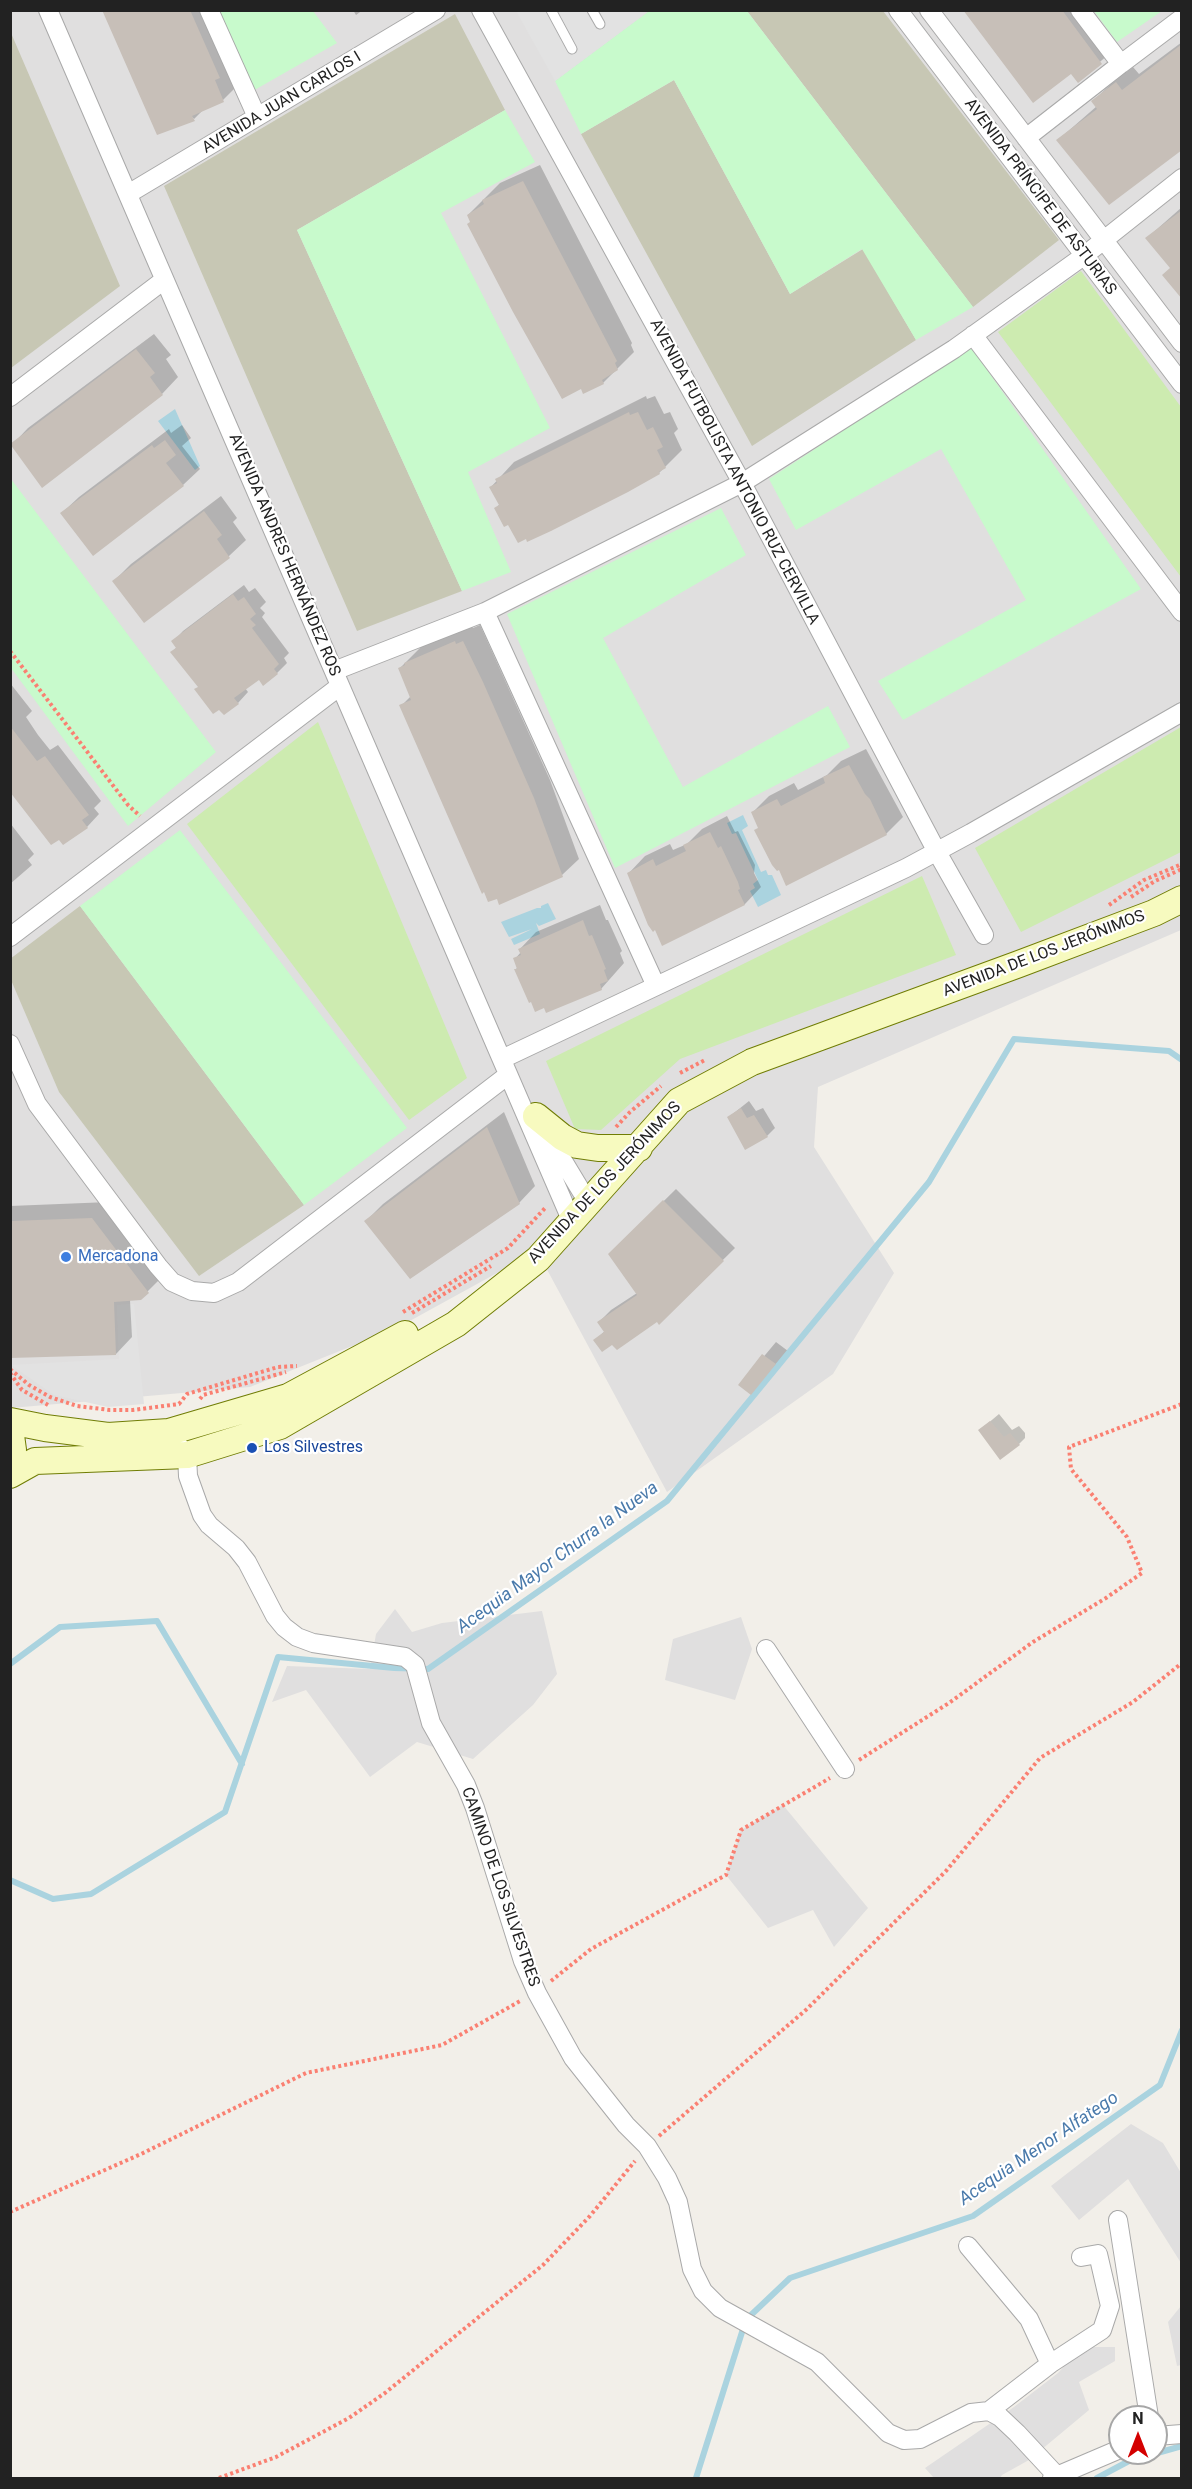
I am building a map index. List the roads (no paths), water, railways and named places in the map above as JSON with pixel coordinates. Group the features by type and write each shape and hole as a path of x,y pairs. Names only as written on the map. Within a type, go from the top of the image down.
{"main road":[{"name":"AVENIDA DE LOS JERÓNIMOS","path":"10,1475 35,1461 187,1455 280,1426 456,1324 538,1259 679,1101 752,1062 1154,913 1182,899"},
{"path":"527,1108 562,1137 577,1145 598,1148 639,1148"},
{"path":"10,1421 54,1430 108,1436 170,1432 288,1397 524,1269"},
{"path":"10,1428 13,1450 10,1460"}],"street":[{"name":"AVENIDA ANDRES HERNÁNDEZ ROS","path":"48,10 505,1067 580,1213"},
{"path":"209,10 257,117"},
{"name":"AVENIDA JUAN CARLOS I","path":"128,195 436,10"},
{"name":"AVENIDA FUTBOLISTA ANTONIO RUZ CERVILLA","path":"481,10 742,483 937,852 984,935"},
{"name":"AVENIDA PRÍNCIPE DE ASTURIAS","path":"898,10 1182,384"},
{"name":"AVENIDA PRÍNCIPE DE ASTURIAS","path":"929,10 1179,336"},
{"path":"1080,10 1121,64"},
{"path":"1026,138 1182,18"},
{"path":"10,937 152,830 337,678 485,612 742,483 973,335 1085,255 1182,178"},
{"path":"10,397 164,280"},
{"path":"973,335 1182,612"},
{"path":"485,612 656,986"},
{"path":"10,1044 37,1104 158,1266 172,1282 192,1291 214,1293 238,1282 505,1067 656,986 937,852 1182,711"},
{"name":"CAMINO DE LOS SILVESTRES","path":"170,1432 187,1455 188,1476 202,1515 209,1526 236,1548 247,1562 275,1616 284,1627 297,1637 313,1643 405,1657 417,1671 431,1723 466,1785 475,1808 523,1961 537,1993 573,2058 619,2117 647,2146 667,2178 678,2202 692,2269 703,2291 720,2308 818,2362 888,2433 904,2440 920,2439 936,2433 971,2413 989,2411"},
{"path":"766,1649 845,1769"},
{"path":"1118,2220 1147,2405"},
{"path":"968,2246 1029,2319 1050,2364"},
{"path":"1081,2257 1098,2254 1110,2306 1102,2330 1050,2364 989,2411 1000,2417 1017,2433 1055,2477 1108,2454"}],"lane":[{"path":"550,10 572,49"},
{"path":"592,10 600,24"}],"water":[{"path":"175,409 200,466 195,470 158,421"},
{"path":"743,815 748,826 742,830 761,872 766,870 768,875 772,875 781,895 758,907 750,891 755,888 753,884 758,880 736,833 732,834 727,823"},
{"path":"548,903 556,919 539,926 536,923 540,934 514,945 511,939 532,929 509,937 501,922 541,908"}],"waterway":[{"name":"Acequia Mayor Churra la Nueva","path":"10,1880 53,1899 91,1894 225,1812 278,1657 428,1669 667,1501 929,1182 1014,1039 1169,1051 1182,1060"},
{"path":"10,1664 60,1627 157,1621 242,1764"},
{"name":"Acequia Menor Alfatego","path":"751,2315 790,2278 973,2216 1160,2085 1182,2030"},
{"name":"Acequia Menor Alfatego","path":"696,2478 743,2329"},
{"path":"1097,2478 1129,2461 1182,2446"}],"place":[{"name":"Mercadona","path":"66,1257"},
{"name":"Los Silvestres","path":"252,1448"}]}
